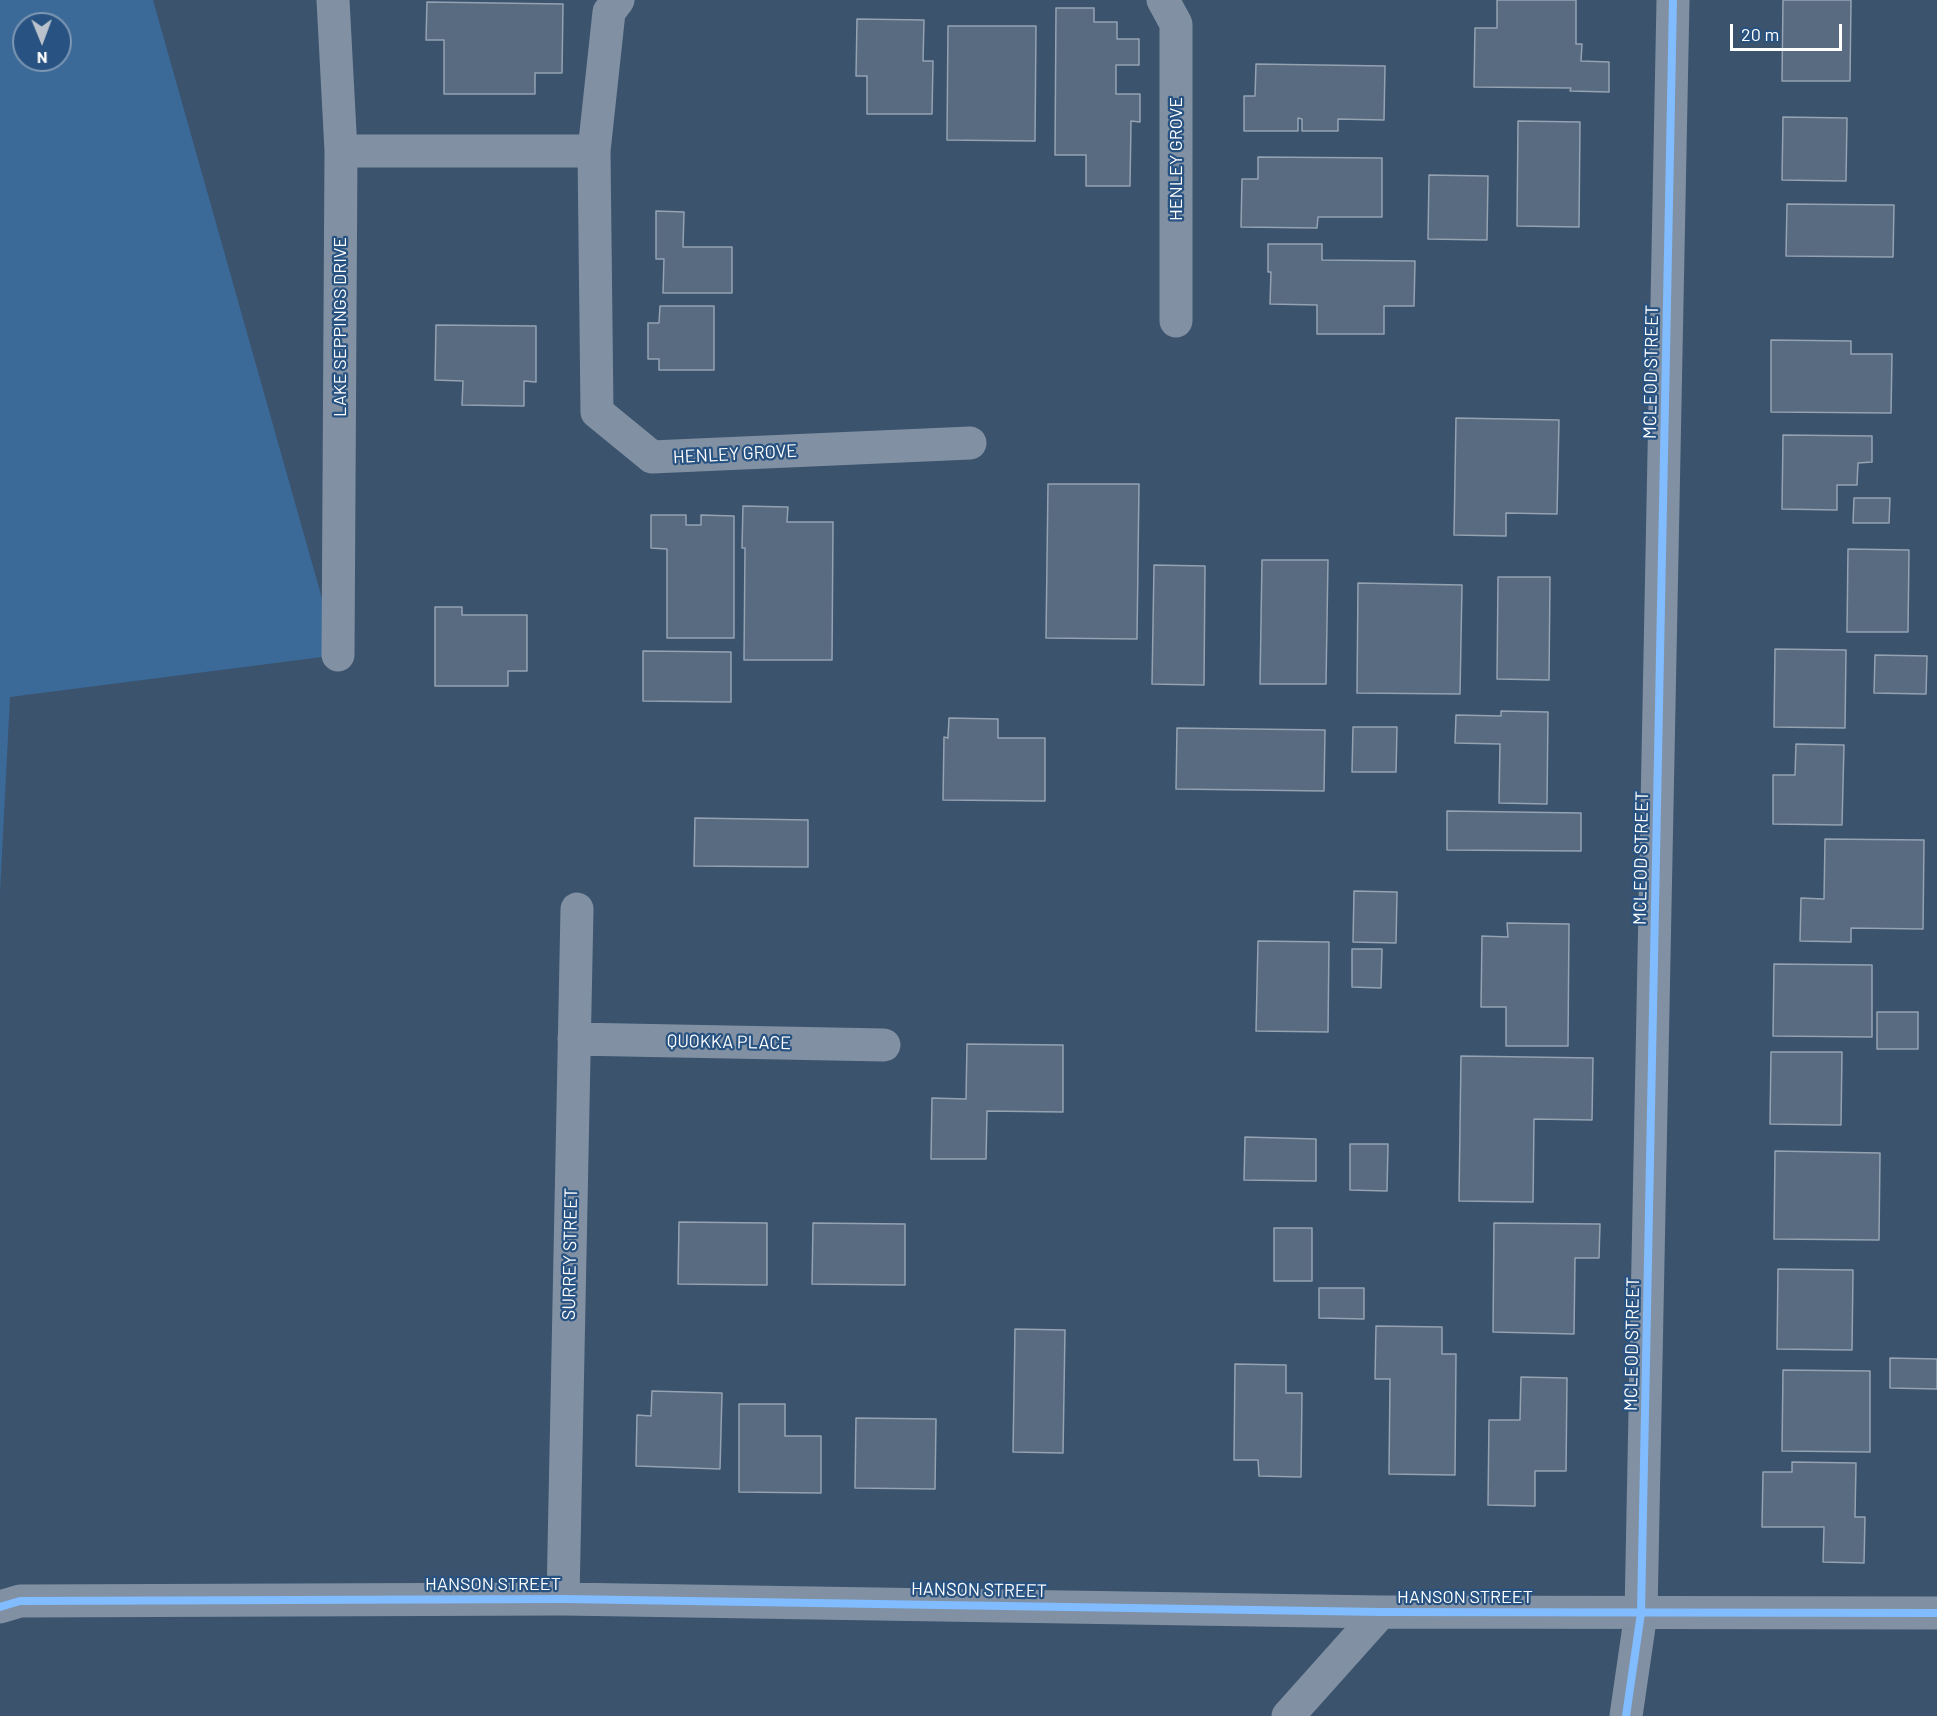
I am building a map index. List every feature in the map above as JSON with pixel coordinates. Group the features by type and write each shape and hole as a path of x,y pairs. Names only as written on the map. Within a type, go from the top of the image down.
{"street":[{"name":"LAKE SEPPINGS DRIVE","path":"333,0 341,151 338,655"},
{"name":"HENLEY GROVE","path":"618,0 609,12 594,151 597,412 652,458 970,443"},
{"name":"HENLEY GROVE","path":"1163,0 1176,24 1176,321"},
{"name":"MCLEOD STREET","path":"1626,1716 1641,1613 1673,0"},
{"path":"341,151 594,151"},
{"name":"SURREY STREET","path":"563,1599 577,909"},
{"name":"QUOKKA PLACE","path":"574,1040 884,1045"},
{"name":"HANSON STREET","path":"10,1604 563,1599 1381,1612 1937,1613"},
{"path":"1288,1716 1381,1612"}],"shaded area":[{"path":"0,0 153,0 338,655 10,697 0,893"}],"building":[{"path":"1497,0 1576,0 1576,44 1582,44 1581,61 1609,62 1609,92 1570,91 1571,88 1474,87 1475,28 1497,28"},
{"path":"1783,0 1851,0 1850,81 1782,81"},
{"path":"427,2 563,4 562,73 535,73 535,94 444,94 444,40 426,40"},
{"path":"1056,8 1094,8 1094,22 1117,22 1117,39 1139,39 1139,65 1116,65 1116,94 1140,94 1140,122 1131,121 1130,186 1086,186 1086,155 1055,155"},
{"path":"857,19 924,20 923,61 933,61 932,114 867,114 867,76 856,76"},
{"path":"948,26 1036,26 1035,141 947,140"},
{"path":"1256,64 1385,66 1384,120 1338,119 1338,131 1302,131 1302,119 1298,118 1298,131 1244,131 1244,96 1255,96"},
{"path":"1783,117 1847,118 1846,181 1782,180"},
{"path":"1518,121 1580,122 1579,227 1517,226"},
{"path":"1258,157 1382,158 1382,217 1318,217 1317,228 1241,227 1242,179 1258,179"},
{"path":"1429,175 1488,176 1487,240 1428,239"},
{"path":"1787,204 1894,205 1893,257 1786,256"},
{"path":"656,211 684,212 683,247 732,247 732,293 663,293 664,259 656,259"},
{"path":"1268,244 1322,244 1322,260 1415,261 1414,306 1384,306 1384,334 1317,334 1317,305 1270,304 1271,272 1268,272"},
{"path":"660,306 714,306 714,370 659,370 659,359 648,359 648,323 659,323"},
{"path":"436,325 536,326 536,382 524,381 524,406 462,405 463,381 435,380"},
{"path":"1771,340 1851,341 1851,354 1892,354 1891,413 1771,412"},
{"path":"1456,418 1559,420 1557,514 1506,513 1506,536 1454,535"},
{"path":"1783,435 1872,436 1872,462 1858,463 1857,485 1837,485 1837,510 1782,509"},
{"path":"1048,484 1139,484 1137,639 1046,638"},
{"path":"1854,498 1890,498 1889,523 1853,523"},
{"path":"743,506 788,507 787,522 833,522 832,660 744,660"},
{"path":"651,515 686,515 686,525 701,525 701,515 734,516 734,638 667,638 667,549 651,548"},
{"path":"1848,549 1909,550 1908,632 1847,632"},
{"path":"1262,560 1328,560 1326,684 1260,684"},
{"path":"1154,565 1205,566 1204,685 1152,684"},
{"path":"1498,577 1550,577 1549,680 1497,679"},
{"path":"1358,583 1462,585 1460,694 1357,693"},
{"path":"435,607 462,607 462,615 527,615 527,671 508,671 508,686 435,686"},
{"path":"1775,649 1846,650 1845,728 1774,727"},
{"path":"643,651 731,652 731,702 643,701"},
{"path":"1875,655 1927,656 1926,694 1874,693"},
{"path":"1501,711 1548,712 1547,804 1499,803 1500,744 1455,743 1456,715 1501,716"},
{"path":"949,718 998,719 998,738 1045,738 1045,801 943,800 944,737 948,738"},
{"path":"1353,727 1397,727 1396,772 1352,772"},
{"path":"1177,728 1325,730 1324,791 1176,789"},
{"path":"1796,744 1844,745 1842,825 1773,824 1773,775 1795,775"},
{"path":"1447,811 1581,813 1581,851 1447,850"},
{"path":"695,818 808,820 808,867 694,866"},
{"path":"1825,839 1924,840 1923,929 1851,928 1851,942 1800,941 1801,898 1824,899"},
{"path":"1354,891 1397,892 1396,943 1353,942"},
{"path":"1507,923 1569,924 1568,1046 1506,1046 1506,1007 1481,1007 1482,936 1508,937"},
{"path":"1258,941 1329,942 1328,1032 1256,1031"},
{"path":"1352,949 1382,949 1381,988 1352,987"},
{"path":"1774,964 1872,965 1872,1037 1773,1036"},
{"path":"1877,1012 1918,1012 1918,1049 1877,1049"},
{"path":"967,1044 1063,1045 1063,1112 987,1111 986,1159 931,1159 932,1098 966,1099"},
{"path":"1771,1052 1842,1052 1841,1125 1770,1124"},
{"path":"1461,1056 1593,1058 1592,1120 1534,1119 1533,1202 1459,1201"},
{"path":"1245,1137 1316,1139 1316,1181 1244,1180"},
{"path":"1350,1144 1388,1144 1387,1191 1350,1190"},
{"path":"1775,1151 1880,1153 1879,1240 1774,1239"},
{"path":"679,1222 767,1223 767,1285 678,1284"},
{"path":"813,1223 905,1224 905,1285 812,1284"},
{"path":"1494,1223 1600,1224 1599,1258 1575,1258 1574,1334 1493,1332"},
{"path":"1274,1228 1312,1228 1312,1281 1274,1281"},
{"path":"1778,1269 1853,1270 1852,1350 1777,1349"},
{"path":"1319,1288 1364,1288 1364,1319 1319,1318"},
{"path":"1376,1326 1442,1327 1442,1354 1456,1354 1455,1475 1389,1474 1390,1379 1375,1379"},
{"path":"1015,1329 1065,1330 1063,1453 1013,1452"},
{"path":"1890,1358 1937,1359 1937,1389 1890,1388"},
{"path":"1235,1364 1286,1365 1286,1393 1302,1393 1301,1477 1259,1476 1258,1460 1234,1460"},
{"path":"1783,1370 1870,1371 1870,1452 1782,1451"},
{"path":"1521,1377 1567,1378 1566,1471 1535,1471 1535,1506 1488,1505 1489,1420 1520,1420"},
{"path":"652,1391 722,1393 720,1469 636,1466 637,1415 651,1416"},
{"path":"739,1404 785,1404 785,1436 821,1436 821,1493 739,1492"},
{"path":"856,1418 936,1419 935,1489 855,1488"},
{"path":"1792,1462 1856,1463 1855,1517 1865,1517 1864,1563 1823,1562 1824,1527 1762,1527 1763,1472 1792,1472"}],"cycle path":[{"path":"1626,1716 1641,1613 1673,0"},
{"path":"0,1607 20,1601 563,1599 1381,1612 1937,1613"}]}
